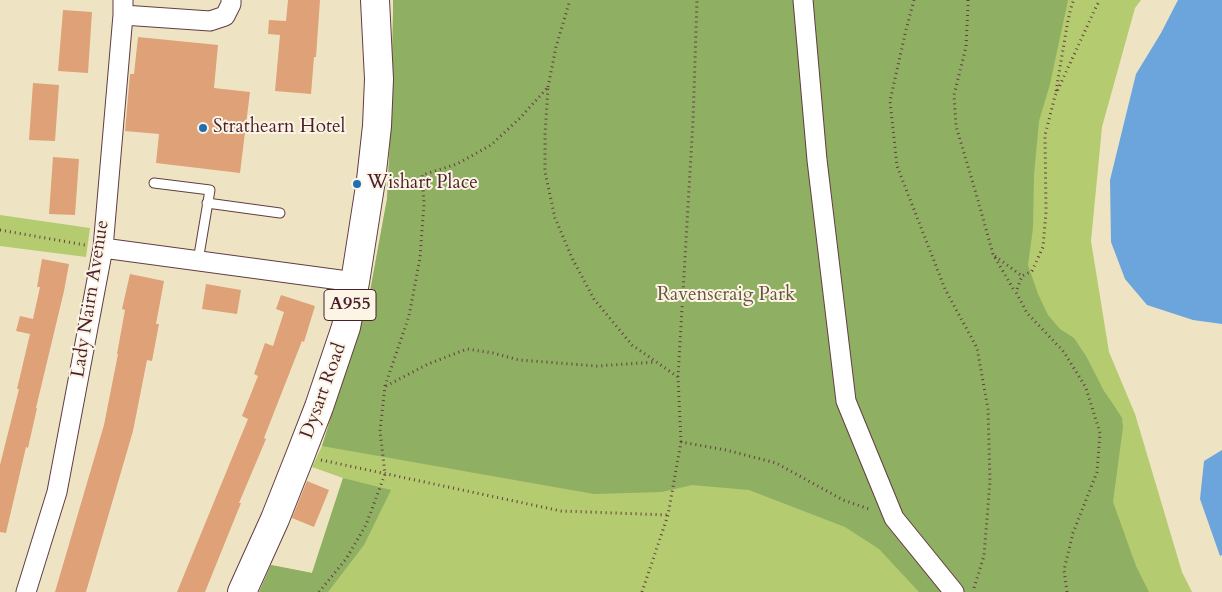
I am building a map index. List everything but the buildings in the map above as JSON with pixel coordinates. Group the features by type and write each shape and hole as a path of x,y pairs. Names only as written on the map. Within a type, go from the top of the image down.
{"main road":[{"name":"Dysart Road","path":"242,592 275,520 319,407 346,327 371,180 377,126 379,79 376,0"}],"street":[{"path":"123,8 210,21 225,16 231,0"},
{"path":"803,0 817,160 846,401 894,518 954,592"},
{"name":"Lady Nairn Avenue","path":"26,592 57,492 103,248 123,8"},
{"path":"103,248 355,282"}],"lane":[{"path":"154,183 210,190 198,261"},
{"path":"207,203 280,213"}],"path":[{"path":"570,0 556,47 548,88 545,172 555,218 594,299 632,344 678,377"},
{"path":"642,592 668,514 681,442 678,377 693,121 697,0"},
{"path":"914,0 890,101 897,166 945,289 977,348 988,409 990,482 984,556 973,592"},
{"path":"968,0 966,47 954,95 956,126 993,254 1027,313 1064,352 1073,366 1086,388 1100,433 1097,472 1073,533 1064,570 1067,592"},
{"path":"1016,292 1022,276 1032,271 1043,247 1046,212 1045,135 1055,96 1068,20 1074,0"},
{"path":"1055,96 1100,0"},
{"path":"319,592 346,559 366,525 385,474 380,432 385,386 408,316 420,258 424,203 422,174 457,164 491,145 548,88"},
{"path":"0,230 103,248"},
{"path":"993,254 1022,276"},
{"path":"385,386 428,364 467,349 519,360 597,366 656,362"},
{"path":"681,442 726,450 776,463 843,500 894,518"},
{"path":"300,456 560,511 668,514"}],"green space":[{"name":"Ravenscraig Park","path":"393,0 1141,0 1135,8 1102,127 1091,241 1109,352 1135,414 1182,572 1192,592 259,592 271,565 312,573 343,478 312,467 322,446 369,297 387,199 391,120"},
{"name":"Ravenscraig Park","path":"393,0 1068,0 1050,84 1039,121 1034,175 1033,228 1028,265 1048,315 1060,329 1074,338 1086,356 1104,391 1122,418 1123,427 1113,502 1136,566 1149,592 919,592 879,549 845,527 749,490 692,485 662,492 594,494 322,446 369,297 387,199 391,120"},
{"path":"0,215 90,228 86,257 0,246"},
{"path":"343,478 391,490 364,545 328,592 259,592 271,565 312,573"}],"water":[{"path":"1178,0 1222,0 1222,324 1193,320 1147,305 1125,279 1111,242 1110,180 1136,74 1161,33"},
{"path":"1222,450 1222,555 1220,556 1200,499 1204,461"}],"place":[{"name":"Strathearn Hotel","path":"203,128"},
{"name":"Wishart Place","path":"357,184"}]}
